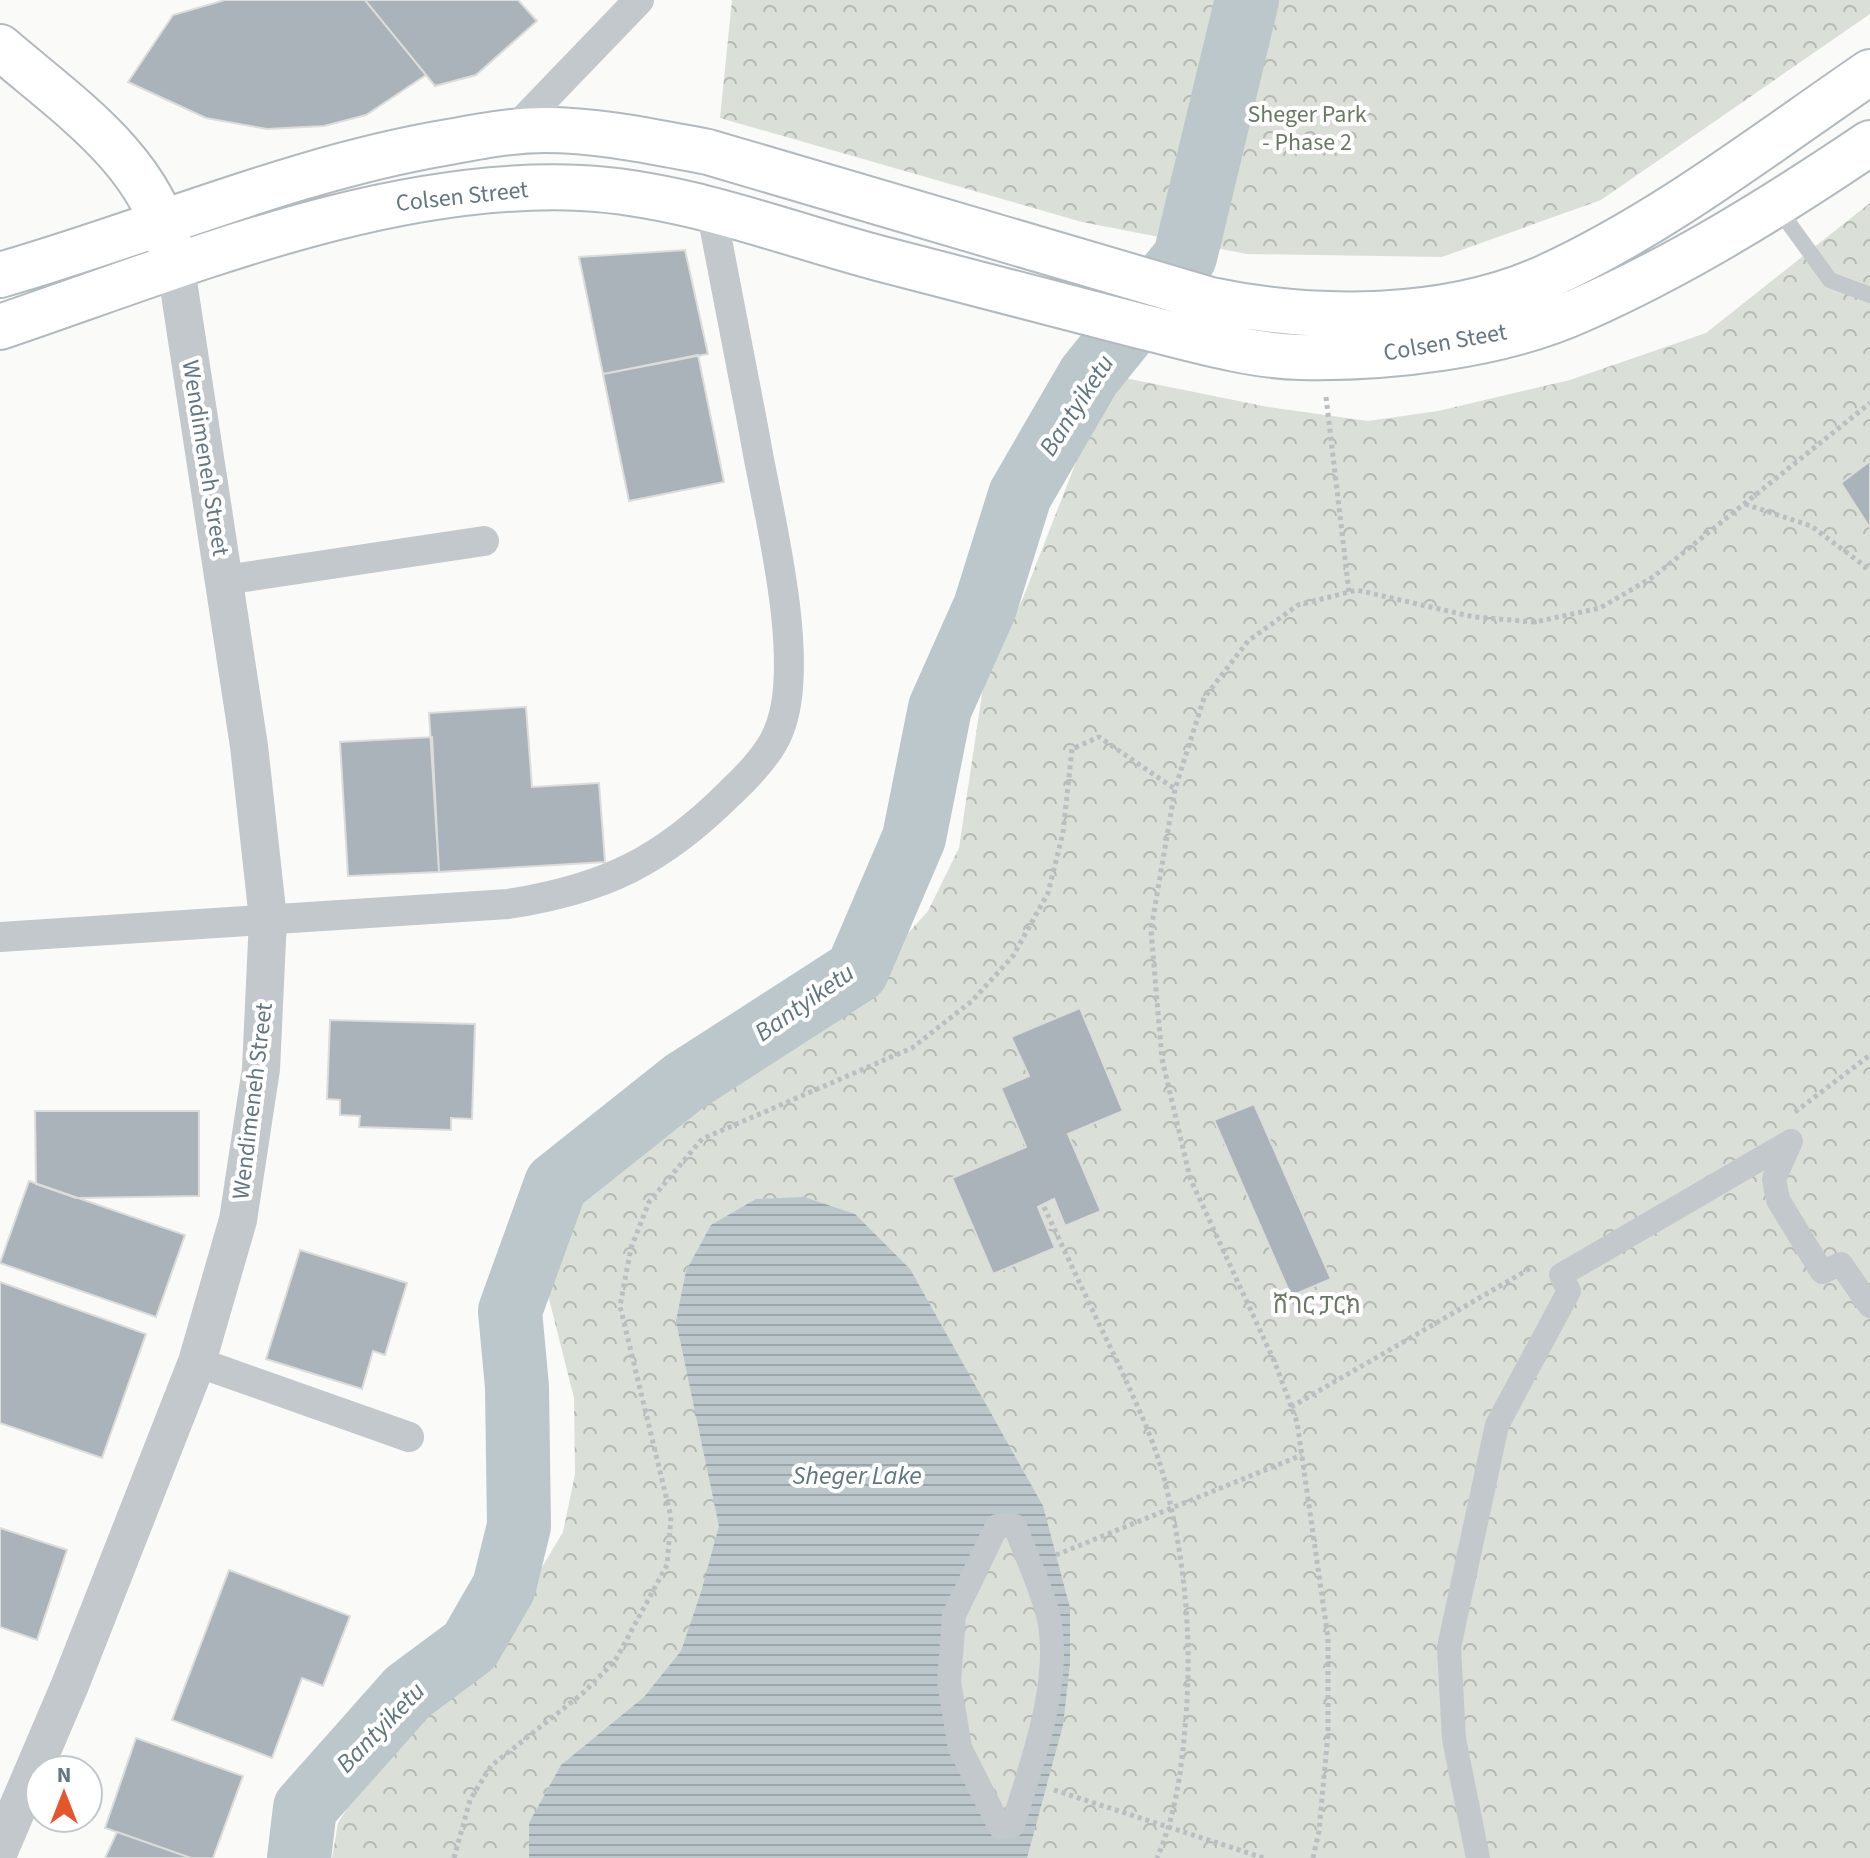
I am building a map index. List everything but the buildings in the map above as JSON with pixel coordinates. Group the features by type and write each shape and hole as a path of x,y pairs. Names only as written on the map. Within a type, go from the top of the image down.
{"main road":[{"path":"0,47 111,144 145,183 165,224 176,268"},
{"path":"0,275 165,224 323,169 406,149 513,131 625,136 708,152 1211,300 1261,311 1396,313 1481,298 1544,278 1617,240 1870,72"},
{"name":"Colsen Steet","path":"980,286 1195,339 1296,357 1404,354 1494,336 1577,312 1776,206 1870,143"},
{"name":"Colsen Street","path":"0,327 377,205 505,187 586,189 711,209 814,241 980,286"}],"street":[{"path":"513,131 639,0"},
{"path":"0,937 508,904 566,895 650,860 701,822 746,777 779,730 788,684 784,592 711,209"},
{"name":"Wendimeneh Street","path":"0,1849 9,1804 197,1362 238,1220 261,1069 268,919 249,746 176,268"},
{"path":"225,580 484,541"},
{"path":"1478,1858 1454,1739 1449,1647 1497,1425 1569,1291 1561,1275 1791,1141 1774,1179 1778,1200 1822,1272 1841,1264 1870,1306"},
{"path":"197,1362 409,1437"},
{"path":"997,1526 1015,1526 1049,1620 1050,1693 1013,1825 1000,1827 960,1748 949,1682 954,1615 997,1526"}],"lane":[{"path":"1776,206 1830,280 1870,295"}],"path":[{"path":"1321,356 1349,592"},
{"path":"1313,1858 1319,1831 1328,1734 1328,1638 1297,1422 1275,1363 1190,1178 1162,1059 1151,930 1175,789 1204,698 1248,641 1298,605 1357,590 1407,599 1474,617 1535,622 1600,608 1653,577 1870,403"},
{"path":"1744,504 1811,526 1870,570"},
{"path":"454,1858 470,1800 491,1766 583,1693 615,1661 667,1565 671,1517 620,1306 631,1248 649,1202 702,1139 912,1048 972,1001 1013,956 1048,893 1063,833 1072,749 1099,737 1175,789"},
{"path":"1044,1207 1140,1415 1166,1484 1183,1571 1191,1651 1178,1795 1170,1828 1157,1858"},
{"path":"1057,1555 1302,1455"},
{"path":"1049,1788 1264,1858"}],"green space":[{"name":"Sheger Park - Phase 2","path":"732,0 1870,0 1870,14 1601,200 1442,257 1247,254 1082,222 720,118"},
{"name":"ሸገር ፓርክ","path":"1870,203 1870,1858 332,1858 338,1823 365,1780 505,1629 563,1532 575,1474 574,1398 549,1299 554,1245 577,1186 626,1128 797,1035 893,950 928,911 959,848 985,674 1023,598 1110,375 1268,407 1368,421 1438,411 1570,380 1706,333"}],"water":[{"name":"Sheger Lake","path":"804,1197 855,1214 910,1269 1043,1506 1070,1608 1070,1664 1063,1725 1027,1858 529,1858 529,1823 561,1765 644,1697 681,1651 719,1526 676,1321 686,1271 711,1225 756,1199","holes":["996,1526 1015,1526 1049,1620 1037,1746 999,1827 949,1682 954,1615"]}],"waterway":[{"name":"Bantyiketu","path":"299,1858 305,1808 408,1692 470,1646 504,1587 519,1526 517,1387 510,1311 556,1184 683,1083 857,971 914,838 940,708 985,607 1020,495 1089,376 1185,257 1247,0"}]}
